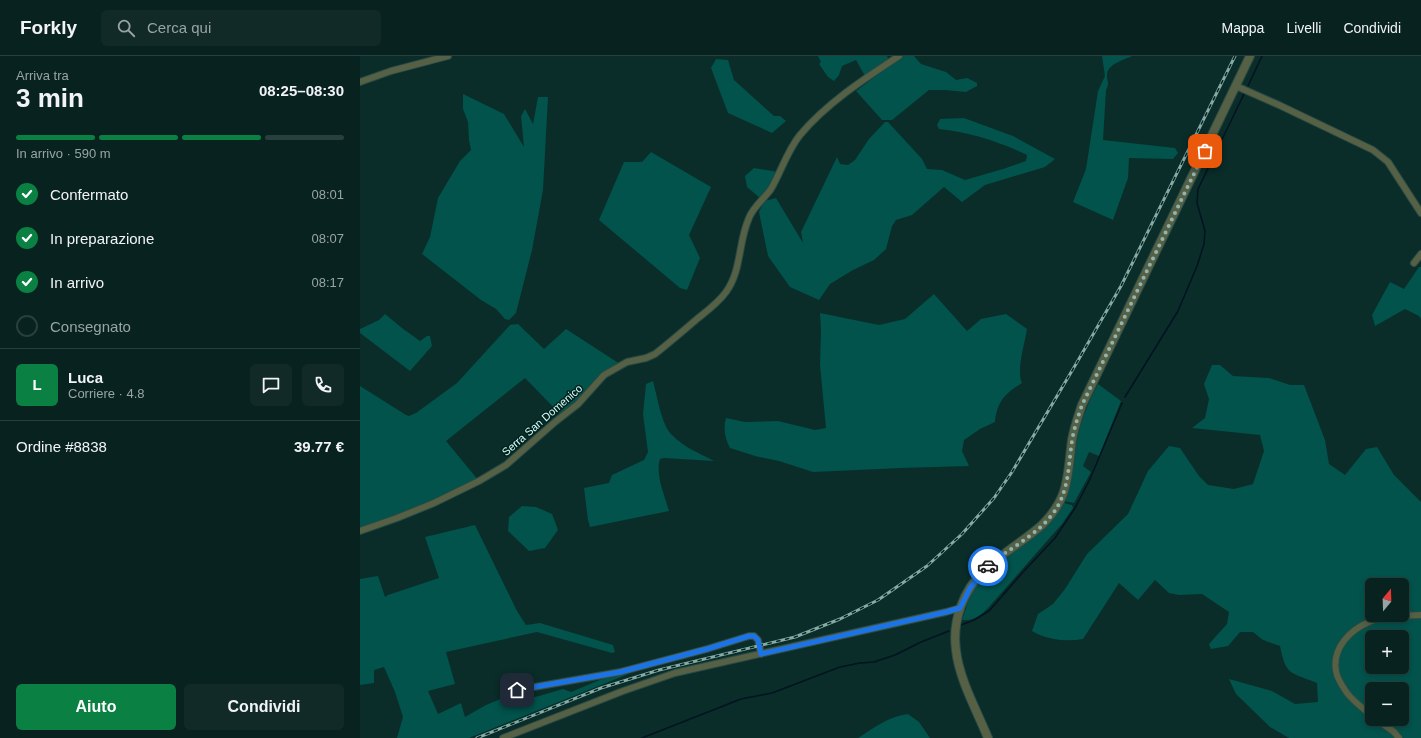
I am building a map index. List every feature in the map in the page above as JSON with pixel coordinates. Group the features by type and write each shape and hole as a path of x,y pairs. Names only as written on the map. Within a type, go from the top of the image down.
{"street":[{"path":"360,82 397,69 448,56"},
{"name":"Serra San Domenico","path":"360,531 434,503 479,482 499,469 582,401 604,376 627,362 646,358 655,354 714,305 725,293 732,282 738,266 746,223 750,215 770,190 792,146 800,135 844,94 899,56"},
{"path":"988,738 966,686 956,650 956,629 960,608 970,588 984,570 1042,525 1050,517 1062,499 1067,481 1074,432 1082,405 1250,56"},
{"path":"1236,86 1279,105 1381,155 1388,162 1421,213"},
{"path":"1414,263 1421,254"},
{"path":"503,738 623,691 675,674 960,608"},
{"path":"1365,710 1348,694 1339,680 1336,671 1336,663 1342,642 1348,635 1368,622 1378,619 1421,614"},
{"path":"517,690 620,672 707,649 749,636 754,636 758,640 761,654"},
{"path":"1386,726 1400,738"}],"shaded area":[{"path":"818,56 887,56 889,61 865,76 856,60 842,66 839,75 834,81 828,77 819,64 821,62"},
{"path":"902,56 914,56 921,64 946,72 956,80 967,78 977,83 977,86 966,92 929,90 892,120 882,120 856,91"},
{"path":"1102,56 1132,56 1112,66 1107,73 1108,86 1106,90 1103,140 1175,148 1178,153 1173,159 1129,158 1128,178 1113,220 1073,202 1086,169 1098,91 1105,76"},
{"path":"716,59 728,60 734,80 774,116 780,116 786,121 772,133 728,113 711,68"},
{"path":"463,94 504,114 524,147 521,116 525,109 533,124 538,97 548,97 543,190 532,250 516,313 509,320 505,319 496,309 481,300 422,254 430,237 438,198 460,161 471,150 468,122 463,109"},
{"path":"964,118 1013,136 1055,159 1045,167 985,185 962,202 944,187 912,215 896,220 892,226 886,249 874,260 853,270 830,284 819,300 790,287 768,256 759,212 764,201 776,198 803,243 801,232 837,157 840,164 848,165 855,160 869,139 885,122 888,122 922,159 927,169 942,170 965,180 1026,161 1027,155 1006,146 973,135 939,129 937,125 940,119"},
{"path":"651,152 711,187 689,235 700,258 687,290 680,288 599,220 624,162 642,162"},
{"path":"754,168 778,172 769,188 760,198 747,187 745,176"},
{"path":"1419,267 1421,267 1421,319 1419,316 1405,309 1375,326 1372,315 1390,282 1404,289"},
{"path":"934,294 967,331 981,319 1006,314 1027,329 1020,364 1020,378 1022,383 1011,390 1003,398 998,408 995,422 980,429 964,440 962,451 969,466 813,472 730,448 725,433 726,418 745,422 778,421 815,430 826,428 820,365 820,313 879,325 905,319"},
{"path":"385,314 420,341 427,336 430,336 432,346 410,371 360,333 360,329 379,320"},
{"path":"518,324 544,349 566,329 620,364 580,401 561,415 525,378 446,441 479,481 360,531 360,386 409,416 416,413 457,383 510,325"},
{"path":"1212,365 1220,365 1233,376 1269,378 1290,385 1304,385 1325,440 1329,464 1345,475 1366,449 1377,447 1394,475 1421,502 1421,738 1289,738 1270,727 1236,694 1229,679 1272,691 1295,704 1318,702 1317,683 1291,672 1287,668 1280,646 1263,640 1253,632 1240,632 1228,646 1211,649 1209,644 1227,624 1229,612 1202,594 1179,595 1169,593 1155,580 1138,600 1119,583 1083,639 1057,640 1032,631 1038,614 1053,604 1065,589 1087,554 1128,514 1148,471 1169,446 1180,448 1199,476 1208,485 1234,489 1253,484 1264,451 1260,435 1192,428 1205,418 1209,399 1204,384"},
{"path":"653,381 662,416 671,434 686,446 714,461 660,459 660,479 669,511 590,527 584,488 609,483 612,475 644,460 648,452 643,414 646,384"},
{"path":"1098,384 1121,401 1099,456 1089,452 1083,466 1091,472 1074,503 1064,501 1071,481 1079,430 1087,406"},
{"path":"1064,503 1072,505 1073,508 1062,524 985,611 973,619 962,620 973,590 988,572 1043,529"},
{"path":"522,506 536,507 552,514 558,530 545,548 529,551 508,531 509,517"},
{"path":"475,525 517,611 526,625 540,623 613,645 615,652 612,653 537,632 446,652 455,684 428,691 438,714 461,703 465,717 486,705 503,698 515,701 563,689 571,692 602,679 631,673 469,738 397,738 403,717 395,692 384,667 374,670 374,683 360,685 360,579 378,576 385,597 439,578 425,537"},
{"path":"908,714 919,722 930,738 858,738 894,717"}],"waterway":[{"path":"1248,86 1262,56"},
{"path":"1125,397 1178,311 1197,266 1204,244 1205,231 1197,203 1198,189 1244,94"},
{"path":"961,625 974,620 989,611 1055,538 1075,508 1090,479 1122,403"},
{"path":"642,738 741,699 772,693 840,667 874,662 895,655 921,642 949,631"}],"railway":[{"path":"477,738 601,688 659,670 795,637 840,619 878,600 927,566 962,534 994,498 1012,472 1121,286 1235,56"}],"way so far":[{"path":"988,566 1042,525 1050,517 1062,499 1070,464 1072,439 1082,405 1205,151"}],"route":[{"path":"517,690 620,672 707,649 749,636 754,636 758,640 761,654 946,612 960,608 965,596 976,579 988,566"}]}
